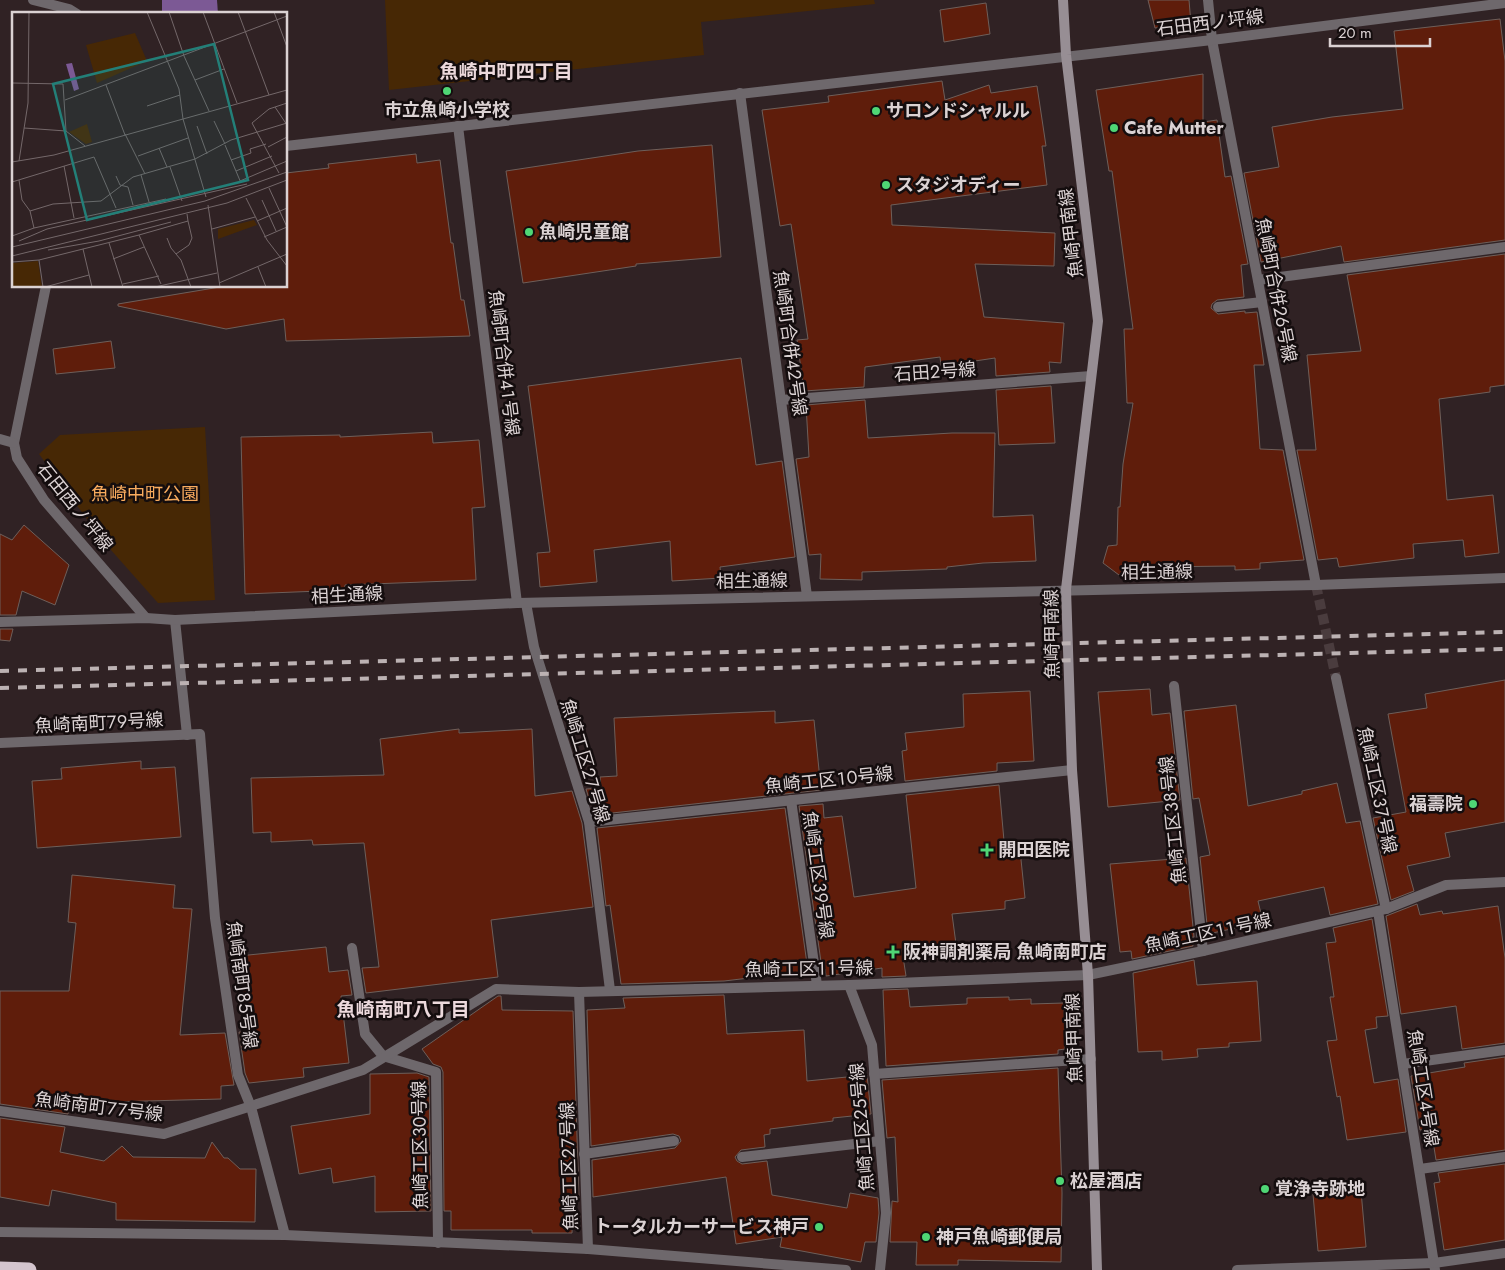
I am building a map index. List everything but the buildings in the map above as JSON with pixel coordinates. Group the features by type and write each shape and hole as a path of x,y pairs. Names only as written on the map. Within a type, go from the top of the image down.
{"highway":[{"path":"0,1269 29,1270"}],"street":[{"path":"33,0 69,9 74,12"},
{"name":"魚崎甲南線","path":"1063,0 1066,55 1098,322 1066,589 1072,770 1088,975 1096,1270"},
{"name":"魚崎町合併２６号線","path":"1208,0 1212,40 1316,585"},
{"name":"石田西ノ坪線","path":"288,146 1066,55 1212,40 1505,3"},
{"name":"魚崎町合併４２号線","path":"740,93 807,596"},
{"name":"魚崎町合併４１号線","path":"458,126 522,603"},
{"path":"1258,280 1505,247"},
{"path":"0,439 14,444 46,288"},
{"path":"1218,307 1262,302"},
{"name":"石田２号線","path":"781,400 1092,376"},
{"name":"石田西ノ坪線","path":"14,444 17,458 44,500 146,618"},
{"name":"相生通線","path":"0,622 146,618 175,620 522,603 1066,589 1316,585 1505,578"},
{"name":"魚崎工区２７号線","path":"522,603 589,822 610,990"},
{"path":"175,620 187,735"},
{"name":"魚崎工区３７号線","path":"1336,678 1382,910"},
{"name":"魚崎工区３８号線","path":"1174,686 1203,951"},
{"name":"魚崎南町７９号線","path":"0,744 200,734"},
{"name":"魚崎南町８５号線","path":"200,734 215,918 238,1075 251,1107 285,1235"},
{"name":"魚崎工区１０号線","path":"589,822 1072,770"},
{"name":"魚崎工区３９号線","path":"791,800 817,985"},
{"name":"魚崎工区１１号線","path":"251,1107 363,1070 383,1056 496,989 579,992 849,985 1088,975 1382,910 1446,885 1505,882"},
{"name":"魚崎工区４号線","path":"1382,910 1403,1064 1435,1267"},
{"path":"352,948 364,1034 383,1056"},
{"name":"魚崎工区２５号線","path":"849,985 872,1045 886,1213 880,1270"},
{"name":"魚崎工区２７号線","path":"579,992 588,1249"},
{"path":"1403,1064 1505,1050"},
{"name":"魚崎工区３０号線","path":"383,1056 436,1072 438,1243"},
{"path":"874,1074 1090,1059"},
{"name":"魚崎南町７７号線","path":"0,1111 164,1134 251,1107"},
{"path":"584,1154 674,1141"},
{"path":"742,1157 880,1141"},
{"path":"1420,1169 1505,1157"},
{"path":"0,1232 285,1235 588,1249 846,1270"},
{"path":"1237,1270 1435,1267 1505,1253"}],"green space":[{"path":"385,0 874,0 875,4 701,22 704,55 389,90"},
{"name":"魚崎中町公園","path":"205,427 215,600 158,603 103,541 39,454 60,435"}],"shaded area":[{"path":"162,0 217,0 218,12 162,12"}],"tunnel":[{"path":"1316,585 1336,678"}],"railway":[{"path":"0,671 1505,632"},
{"path":"0,688 1505,649"}],"place":[{"name":"市立魚崎小学校","path":"447,91"},
{"name":"サロンドシャルル","path":"876,111"},
{"name":"Cafe Mutter","path":"1114,128"},
{"name":"スタジオディー","path":"886,185"},
{"name":"魚崎児童館","path":"529,232"},
{"name":"福壽院","path":"1473,804"},
{"name":"開田医院","path":"987,850"},
{"name":"阪神調剤薬局 魚崎南町店","path":"893,952"},
{"name":"松屋酒店","path":"1060,1181"},
{"name":"覚浄寺跡地","path":"1265,1189"},
{"name":"トータルカーサービス神戸","path":"819,1227"},
{"name":"神戸魚崎郵便局","path":"926,1237"}],"district":[{"name":"魚崎中町四丁目","path":"506,71"},
{"name":"魚崎南町八丁目","path":"403,1009"}]}
